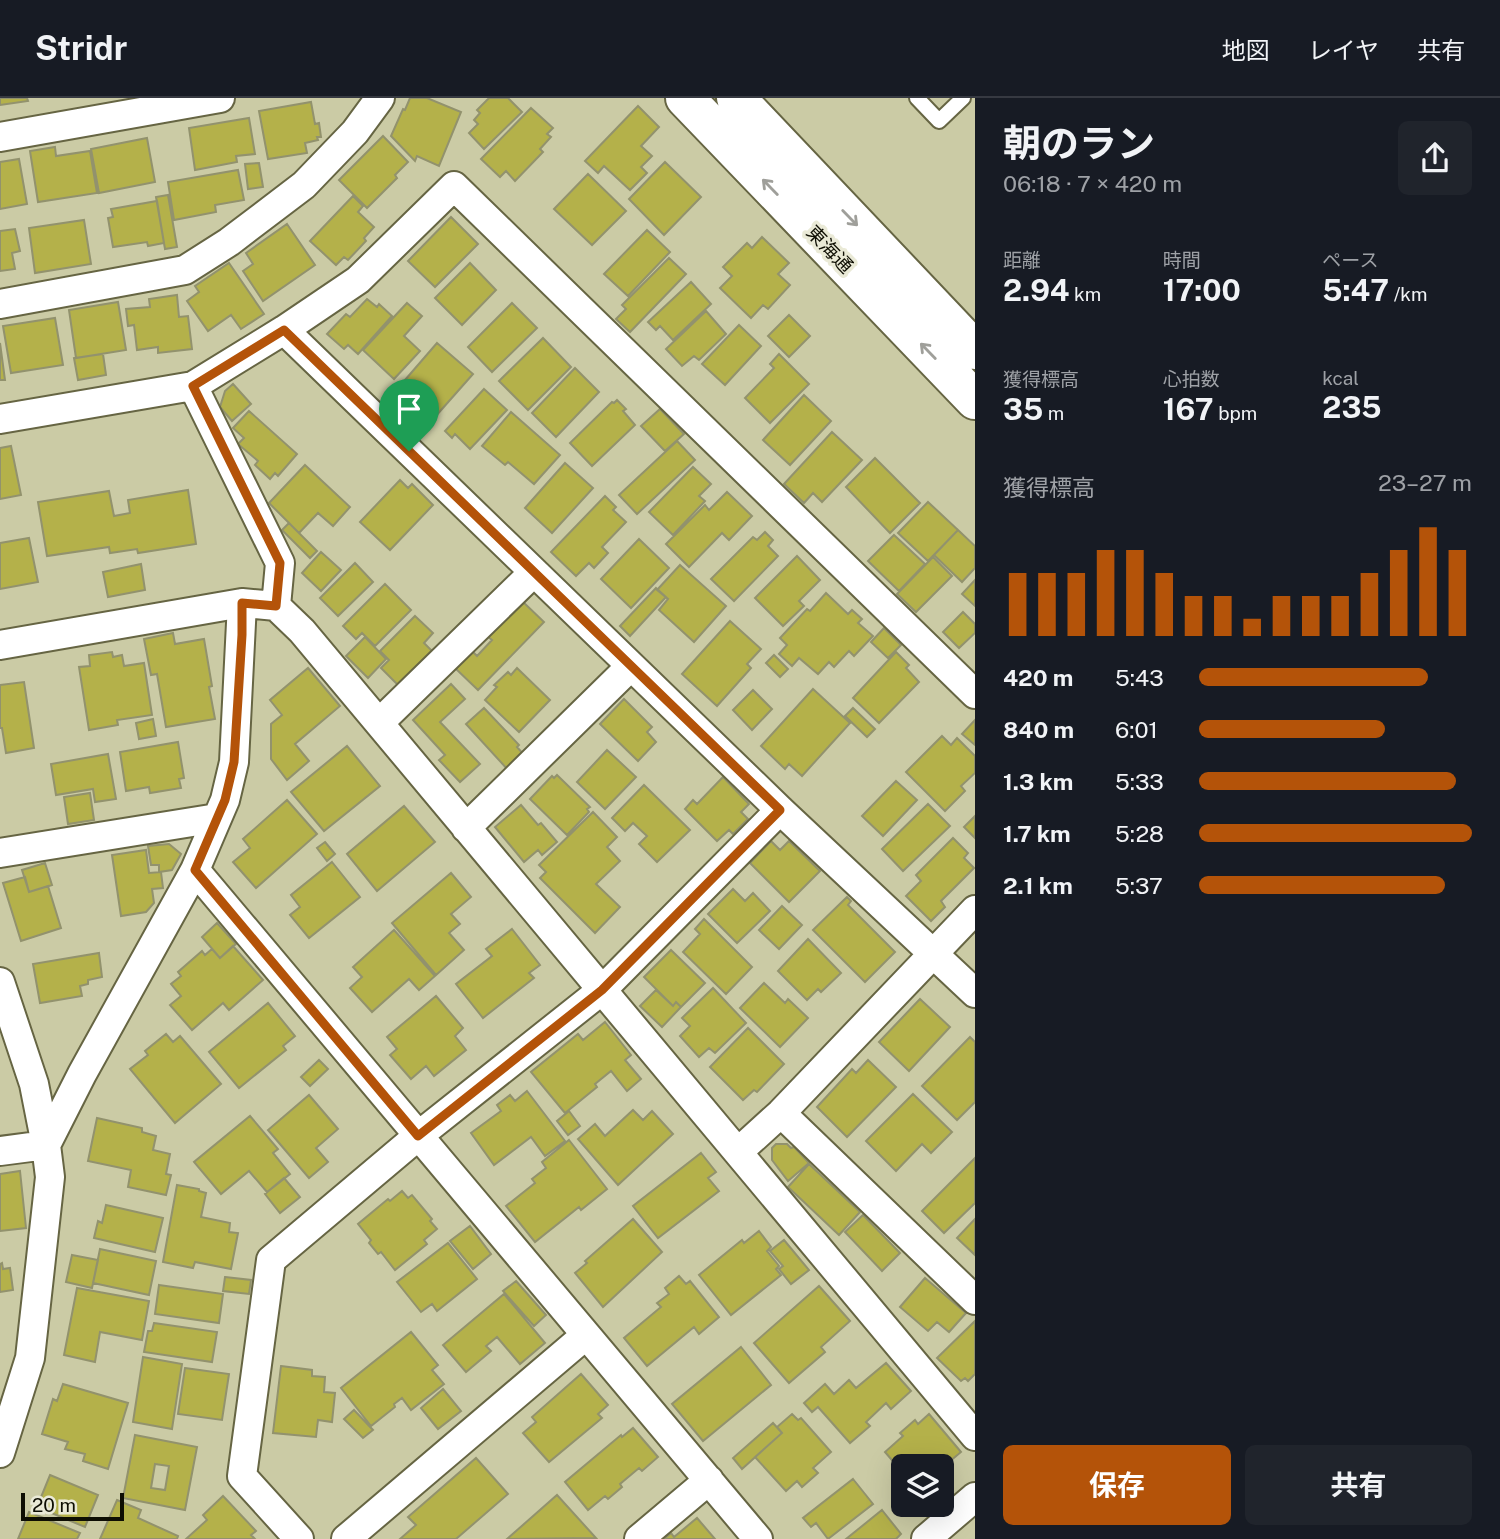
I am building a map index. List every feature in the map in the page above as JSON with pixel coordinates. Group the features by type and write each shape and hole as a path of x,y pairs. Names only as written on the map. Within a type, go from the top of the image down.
{"main road":[{"name":"東海通","path":"685,98 975,400"},
{"name":"東海通","path":"736,98 975,349"}],"street":[{"path":"0,137 220,98"},
{"path":"0,304 185,270 229,242 304,185 355,132 380,98"},
{"path":"0,419 193,386 358,280 454,186 975,694"},
{"path":"284,330 780,810 975,993"},
{"path":"193,386 280,563 276,606"},
{"path":"379,723 534,572"},
{"path":"46,1145 82,1074 195,870 225,800 234,762 242,603"},
{"path":"0,645 242,603 276,606 302,631 975,1436"},
{"path":"466,828 631,666"},
{"path":"299,1539 242,1476 271,1260 418,1136 602,990 780,810"},
{"path":"0,853 217,818"},
{"path":"195,870 758,1539"},
{"path":"738,1152 781,1113 975,910"},
{"path":"0,982 34,1084 50,1177 30,1358 0,1453"},
{"path":"781,1113 975,1300"},
{"path":"0,1150 46,1145"},
{"path":"346,1539 586,1335"},
{"path":"639,1539 709,1480"},
{"path":"926,1539 975,1497"}],"lane":[{"path":"917,98 939,121 963,98"}],"building":[{"path":"0,98 27,98 28,101 0,105"},
{"path":"410,98 427,98 461,112 439,166 417,156 415,161 391,136"},
{"path":"489,98 508,98 522,112 484,149 469,133 478,124 474,120 480,113 477,110"},
{"path":"311,102 315,124 319,123 321,137 305,143 307,153 268,159 259,111"},
{"path":"638,106 659,127 641,146 652,156 641,167 647,173 630,190 604,166 598,173 585,161"},
{"path":"531,108 553,128 547,134 551,137 540,149 543,152 515,181 506,171 500,177 481,159"},
{"path":"249,118 255,154 236,156 237,162 195,170 189,128"},
{"path":"383,136 408,162 395,175 397,178 367,208 339,180"},
{"path":"147,138 155,182 99,193 91,149"},
{"path":"55,147 56,156 90,151 97,193 38,202 30,151"},
{"path":"19,159 27,204 0,209 0,162"},
{"path":"665,162 701,197 664,235 629,199"},
{"path":"259,163 263,187 248,189 245,164"},
{"path":"238,170 244,200 215,205 216,212 174,220 168,182"},
{"path":"588,174 626,211 592,245 554,209"},
{"path":"168,195 177,247 165,249 156,197"},
{"path":"353,196 363,206 358,212 374,227 364,238 366,241 348,260 344,257 336,265 310,241"},
{"path":"157,201 164,243 148,246 147,242 113,247 108,218 113,217 111,209"},
{"path":"451,217 478,244 435,287 408,261"},
{"path":"84,220 91,264 35,273 29,228"},
{"path":"287,224 315,265 263,301 243,271 253,264 246,253"},
{"path":"15,229 20,251 12,253 15,269 0,271 0,231"},
{"path":"647,230 670,252 628,296 604,274"},
{"path":"762,237 789,263 778,274 790,285 768,309 763,305 751,318 720,288 732,276 723,267 747,243 752,248"},
{"path":"669,258 686,274 630,332 616,319 626,309 622,305"},
{"path":"229,263 264,314 241,329 231,315 208,331 187,301 199,292 195,286"},
{"path":"470,263 496,290 462,325 435,298"},
{"path":"691,282 711,304 673,340 660,326 656,330 648,322"},
{"path":"177,295 179,317 188,316 192,349 158,353 158,347 137,350 134,325 128,326 126,309 150,307 149,299"},
{"path":"367,299 377,307 379,304 392,316 358,354 348,345 344,349 327,334 346,314 350,317"},
{"path":"118,302 126,350 76,358 69,310"},
{"path":"407,303 422,316 404,336 420,351 394,379 363,350"},
{"path":"512,303 537,328 492,372 468,347"},
{"path":"706,311 726,334 699,360 694,356 682,366 666,349"},
{"path":"789,315 810,336 789,357 768,336"},
{"path":"55,318 63,365 11,373 3,326"},
{"path":"739,325 761,346 725,385 702,364"},
{"path":"543,338 571,367 528,410 499,381"},
{"path":"0,343 5,380 0,380"},
{"path":"437,343 473,374 427,426 392,395"},
{"path":"103,354 106,375 78,380 74,358"},
{"path":"779,354 809,384 770,423 745,398 774,368 770,364"},
{"path":"575,368 599,392 556,437 532,413"},
{"path":"233,384 251,404 232,421 220,407 225,391"},
{"path":"484,389 507,410 470,449 455,434 452,438 445,431"},
{"path":"804,395 831,421 790,465 763,440"},
{"path":"617,400 635,425 592,466 570,443"},
{"path":"660,409 684,434 665,451 641,426"},
{"path":"249,411 297,454 278,476 275,473 270,479 255,465 258,461 238,444 244,438 233,428"},
{"path":"511,412 560,455 534,484 508,462 505,465 482,446"},
{"path":"832,432 862,460 822,502 813,493 804,503 784,484"},
{"path":"677,441 695,460 637,514 619,495"},
{"path":"11,446 21,495 0,499 0,448"},
{"path":"875,458 920,503 890,533 846,487"},
{"path":"565,463 593,488 552,533 525,508"},
{"path":"305,465 350,507 333,526 318,513 299,533 269,503"},
{"path":"693,467 711,484 699,496 705,501 673,535 649,512"},
{"path":"400,480 408,488 412,484 433,505 390,550 360,522"},
{"path":"188,490 196,544 138,553 137,549 110,553 109,547 47,556 38,502 109,491 114,516 130,513 128,500"},
{"path":"727,492 752,516 729,540 722,533 689,567 666,544 705,505 709,510"},
{"path":"605,496 616,507 613,510 626,522 602,547 608,553 594,568 589,563 576,576 551,552"},
{"path":"928,502 958,530 928,561 898,533"},
{"path":"289,523 317,551 310,558 282,530"},
{"path":"958,530 975,546 975,568 962,582 934,555"},
{"path":"765,532 773,540 768,546 778,556 734,601 711,579 753,537 757,540"},
{"path":"894,535 925,564 899,591 868,561"},
{"path":"29,538 38,582 0,589 0,543"},
{"path":"639,539 669,568 631,608 601,579"},
{"path":"321,552 341,570 321,591 302,573"},
{"path":"797,556 820,580 799,601 804,606 783,626 755,598"},
{"path":"933,557 952,576 916,612 897,594"},
{"path":"355,563 373,582 338,616 320,598"},
{"path":"141,564 145,590 108,597 103,572"},
{"path":"680,565 726,606 694,642 659,610 668,599 657,590"},
{"path":"975,580 975,606 962,594"},
{"path":"385,584 411,610 375,646 362,633 356,639 343,626"},
{"path":"656,588 666,597 630,636 620,626"},
{"path":"826,593 848,614 852,610 862,619 858,623 873,636 854,656 849,651 834,667 829,662 818,674 799,658 792,666 779,654 787,645 780,638"},
{"path":"521,600 544,622 478,690 455,668 472,651 477,656 492,640 487,636"},
{"path":"963,612 975,624 975,633 959,648 943,632"},
{"path":"415,616 433,633 424,643 432,651 398,685 381,668 389,660 380,651"},
{"path":"730,621 761,649 747,664 751,668 717,706 682,674"},
{"path":"884,628 901,645 888,658 871,642"},
{"path":"173,633 175,644 204,639 215,719 166,727 157,674 151,675 144,639"},
{"path":"365,637 386,659 368,678 346,656"},
{"path":"112,652 113,657 122,655 124,666 144,663 152,715 117,720 118,725 89,730 79,667 90,666 89,655"},
{"path":"896,652 909,665 906,668 919,682 879,723 853,698"},
{"path":"774,655 788,669 780,677 766,663"},
{"path":"308,668 340,706 295,744 309,761 287,780 271,759 271,724 282,715 270,700"},
{"path":"517,668 550,700 519,732 485,700 497,687 494,685 508,672 511,675"},
{"path":"24,682 34,748 6,753 0,728 0,685"},
{"path":"451,684 465,699 440,722 480,764 460,782 439,760 445,755 413,720"},
{"path":"813,689 850,723 802,776 789,764 785,769 761,746"},
{"path":"753,690 772,709 752,730 733,710"},
{"path":"624,699 652,727 647,732 656,742 638,761 600,724"},
{"path":"484,708 519,745 517,747 525,756 509,771 466,724"},
{"path":"853,708 875,729 867,737 845,716"},
{"path":"153,719 156,736 139,739 136,723"},
{"path":"975,720 975,745 962,734"},
{"path":"942,736 951,745 957,738 975,756 975,773 961,786 965,791 945,811 906,772"},
{"path":"178,742 184,778 179,779 181,788 150,793 149,787 126,791 120,752"},
{"path":"347,746 380,786 324,831 291,792"},
{"path":"607,750 636,777 605,809 577,782"},
{"path":"108,754 116,799 95,802 93,789 56,795 51,764"},
{"path":"557,775 590,807 587,809 589,812 567,835 530,799 552,776 554,778"},
{"path":"723,777 749,804 741,812 748,819 733,834 729,830 717,841 685,809 693,800 697,804"},
{"path":"896,781 917,800 883,836 862,816"},
{"path":"644,785 690,830 657,862 639,844 647,836 633,823 625,831 612,818"},
{"path":"90,793 94,820 68,824 64,797"},
{"path":"287,800 317,834 256,888 233,862 250,848 243,839"},
{"path":"928,804 950,826 903,871 882,849"},
{"path":"521,805 557,842 542,855 538,850 524,862 495,827"},
{"path":"404,806 435,842 377,891 347,854"},
{"path":"593,812 617,837 607,847 620,861 596,884 620,907 595,933 540,878 546,872 539,865"},
{"path":"975,816 975,838 964,827"},
{"path":"953,838 968,853 964,858 974,868 941,901 945,907 931,921 906,896 921,881 916,875"},
{"path":"771,841 780,850 789,841 820,871 789,902 750,863"},
{"path":"325,842 335,854 327,861 317,848"},
{"path":"169,844 181,854 172,870 159,872 159,865 151,865 148,846"},
{"path":"146,850 149,873 161,872 163,888 152,889 154,903 146,912 121,916 112,855"},
{"path":"332,862 360,897 309,938 290,915 300,907 291,895"},
{"path":"45,863 52,885 29,892 22,870"},
{"path":"451,873 471,897 451,914 460,924 449,933 464,950 436,975 392,923"},
{"path":"25,877 29,892 48,886 61,928 21,941 3,883"},
{"path":"733,889 745,901 753,893 770,911 737,943 708,914"},
{"path":"847,897 851,901 848,905 895,952 865,982 813,930"},
{"path":"782,906 802,925 779,949 759,930"},
{"path":"704,919 752,967 726,994 683,952 700,934 695,929"},
{"path":"217,923 236,944 220,958 202,937"},
{"path":"512,929 540,965 529,973 534,978 483,1018 456,984 492,956 486,949"},
{"path":"394,930 435,976 419,990 409,979 372,1012 350,988 362,977 353,967"},
{"path":"808,939 841,973 821,992 818,989 807,1000 778,971"},
{"path":"233,946 263,980 229,1010 223,1003 192,1030 170,1005 181,996 171,984 181,976 178,972 202,951 205,955 212,949 220,958"},
{"path":"671,950 705,983 681,1007 676,1002 673,1006 644,977"},
{"path":"99,953 102,977 88,980 88,984 80,986 82,996 40,1003 33,964"},
{"path":"764,983 785,1003 788,999 808,1018 780,1047 740,1008"},
{"path":"713,988 746,1023 715,1053 709,1048 699,1057 680,1036 690,1026 682,1018"},
{"path":"656,990 673,1006 676,1002 681,1007 662,1027 640,1006"},
{"path":"436,996 463,1028 455,1036 466,1050 434,1076 426,1066 411,1079 390,1055 397,1049 387,1037"},
{"path":"920,999 950,1027 909,1071 879,1042"},
{"path":"268,1003 295,1036 283,1046 286,1050 239,1088 209,1052"},
{"path":"605,1022 631,1055 625,1060 641,1079 627,1091 611,1071 595,1084 597,1087 565,1113 531,1072 578,1034 583,1040"},
{"path":"748,1028 784,1064 757,1092 754,1090 743,1100 710,1067"},
{"path":"166,1034 173,1042 180,1036 221,1084 175,1123 130,1069 148,1055 145,1051"},
{"path":"970,1037 975,1042 975,1102 957,1120 922,1086"},
{"path":"319,1060 328,1069 310,1086 301,1077"},
{"path":"868,1060 896,1087 847,1137 817,1107 852,1069 856,1073"},
{"path":"527,1091 565,1141 545,1156 531,1137 494,1165 471,1133 501,1111 497,1105 510,1095 515,1101"},
{"path":"913,1094 952,1132 931,1153 922,1144 896,1171 866,1141"},
{"path":"309,1095 338,1129 316,1148 328,1162 309,1178 268,1130"},
{"path":"633,1110 643,1120 652,1111 673,1134 618,1185 578,1139 595,1124 605,1136"},
{"path":"569,1111 580,1126 568,1135 557,1121"},
{"path":"250,1116 278,1149 273,1153 290,1174 267,1192 249,1171 221,1194 194,1162"},
{"path":"97,1118 142,1128 142,1132 156,1136 153,1150 170,1154 166,1174 171,1175 166,1195 128,1187 131,1170 88,1161"},
{"path":"569,1140 607,1189 581,1210 579,1207 535,1242 506,1206 535,1183 532,1179 546,1168 542,1162"},
{"path":"776,1144 794,1147 809,1163 788,1181 772,1160 772,1148"},
{"path":"701,1153 716,1172 708,1178 719,1191 658,1238 633,1206"},
{"path":"975,1158 975,1203 944,1233 922,1211"},
{"path":"809,1164 860,1212 839,1235 788,1187"},
{"path":"20,1171 26,1228 0,1231 0,1174"},
{"path":"284,1178 300,1197 280,1213 265,1194"},
{"path":"177,1185 206,1193 201,1217 230,1223 229,1232 238,1233 231,1269 195,1262 193,1268 163,1262"},
{"path":"402,1191 408,1198 412,1195 437,1229 424,1240 427,1244 395,1270 381,1252 378,1254 369,1243 371,1240 358,1224"},
{"path":"106,1205 163,1218 155,1252 94,1238 98,1221 102,1223"},
{"path":"863,1215 900,1253 882,1271 845,1232"},
{"path":"633,1219 662,1252 603,1307 575,1273"},
{"path":"975,1219 975,1255 957,1238"},
{"path":"470,1226 491,1254 473,1269 450,1241"},
{"path":"759,1231 771,1247 767,1251 779,1266 776,1269 781,1275 731,1315 699,1275 742,1240 744,1243"},
{"path":"784,1240 809,1270 791,1284 779,1269 783,1266 770,1251"},
{"path":"448,1243 477,1279 437,1311 432,1304 421,1312 397,1282"},
{"path":"100,1249 156,1261 149,1295 93,1283"},
{"path":"72,1255 98,1260 92,1288 66,1282"},
{"path":"2,1263 3,1269 10,1268 13,1290 0,1292"},
{"path":"679,1276 686,1284 690,1281 719,1317 699,1334 694,1327 647,1366 624,1338 661,1307 657,1303 669,1294 665,1288"},
{"path":"225,1277 251,1280 249,1294 223,1291"},
{"path":"925,1278 966,1313 949,1332 937,1322 928,1331 900,1307"},
{"path":"516,1281 546,1315 534,1326 503,1291"},
{"path":"159,1285 223,1294 219,1323 155,1314"},
{"path":"819,1286 850,1321 821,1347 825,1352 789,1383 754,1343"},
{"path":"77,1288 149,1301 142,1340 100,1332 95,1362 64,1355"},
{"path":"504,1294 545,1343 520,1364 497,1337 486,1346 491,1351 466,1372 443,1345"},
{"path":"975,1321 975,1374 968,1381 965,1378 961,1381 937,1358"},
{"path":"154,1323 217,1332 212,1362 144,1352 148,1331 152,1331"},
{"path":"411,1332 438,1365 432,1370 444,1384 411,1410 402,1398 371,1426 341,1388"},
{"path":"741,1347 771,1385 703,1441 672,1404"},
{"path":"143,1357 182,1364 172,1429 133,1422"},
{"path":"886,1363 911,1391 891,1409 886,1403 866,1422 870,1426 850,1443 818,1407 812,1412 804,1403 825,1384 834,1394 849,1380 856,1388"},
{"path":"281,1366 312,1370 312,1376 325,1377 324,1392 335,1393 332,1422 318,1420 316,1437 273,1433"},
{"path":"185,1368 229,1374 222,1420 178,1414"},
{"path":"581,1374 608,1405 598,1414 602,1418 549,1462 523,1433 536,1422 532,1417"},
{"path":"63,1384 128,1403 108,1469 83,1461 85,1454 65,1449 68,1442 42,1434 53,1399 57,1401"},
{"path":"443,1389 461,1411 438,1429 421,1408"},
{"path":"354,1410 373,1430 363,1438 344,1419"},
{"path":"792,1414 798,1420 801,1418 831,1452 813,1468 818,1473 802,1487 797,1481 786,1491 755,1457 782,1433 777,1427"},
{"path":"929,1414 961,1452 954,1458 954,1454 891,1454 891,1459 885,1452 903,1436 900,1433 915,1420 918,1424"},
{"path":"773,1423 782,1433 742,1469 733,1458"},
{"path":"633,1428 658,1457 642,1471 639,1468 620,1484 622,1487 608,1499 605,1496 588,1510 565,1482"},
{"path":"135,1435 197,1447 185,1510 123,1498","holes":["155,1464 169,1466 165,1490 151,1488"]},
{"path":"476,1458 508,1494 456,1539 400,1539 416,1525 408,1517"},
{"path":"50,1475 98,1495 85,1527 37,1507"},
{"path":"853,1479 873,1504 828,1539 816,1523 811,1527 803,1518"},
{"path":"557,1495 596,1538 507,1539"},
{"path":"223,1496 256,1531 251,1535 255,1539 186,1539 207,1520 203,1515"},
{"path":"117,1500 141,1510 138,1518 178,1536 177,1539 100,1539"},
{"path":"882,1510 901,1534 896,1539 846,1539"},
{"path":"29,1512 80,1533 77,1539 18,1539"},
{"path":"697,1518 715,1539 664,1539 671,1533 674,1537"}],"route":[{"path":"284,330 409,451 780,810 602,990 418,1136 195,870 225,800 234,762 242,603 276,606 280,563 193,386 284,330"}]}
